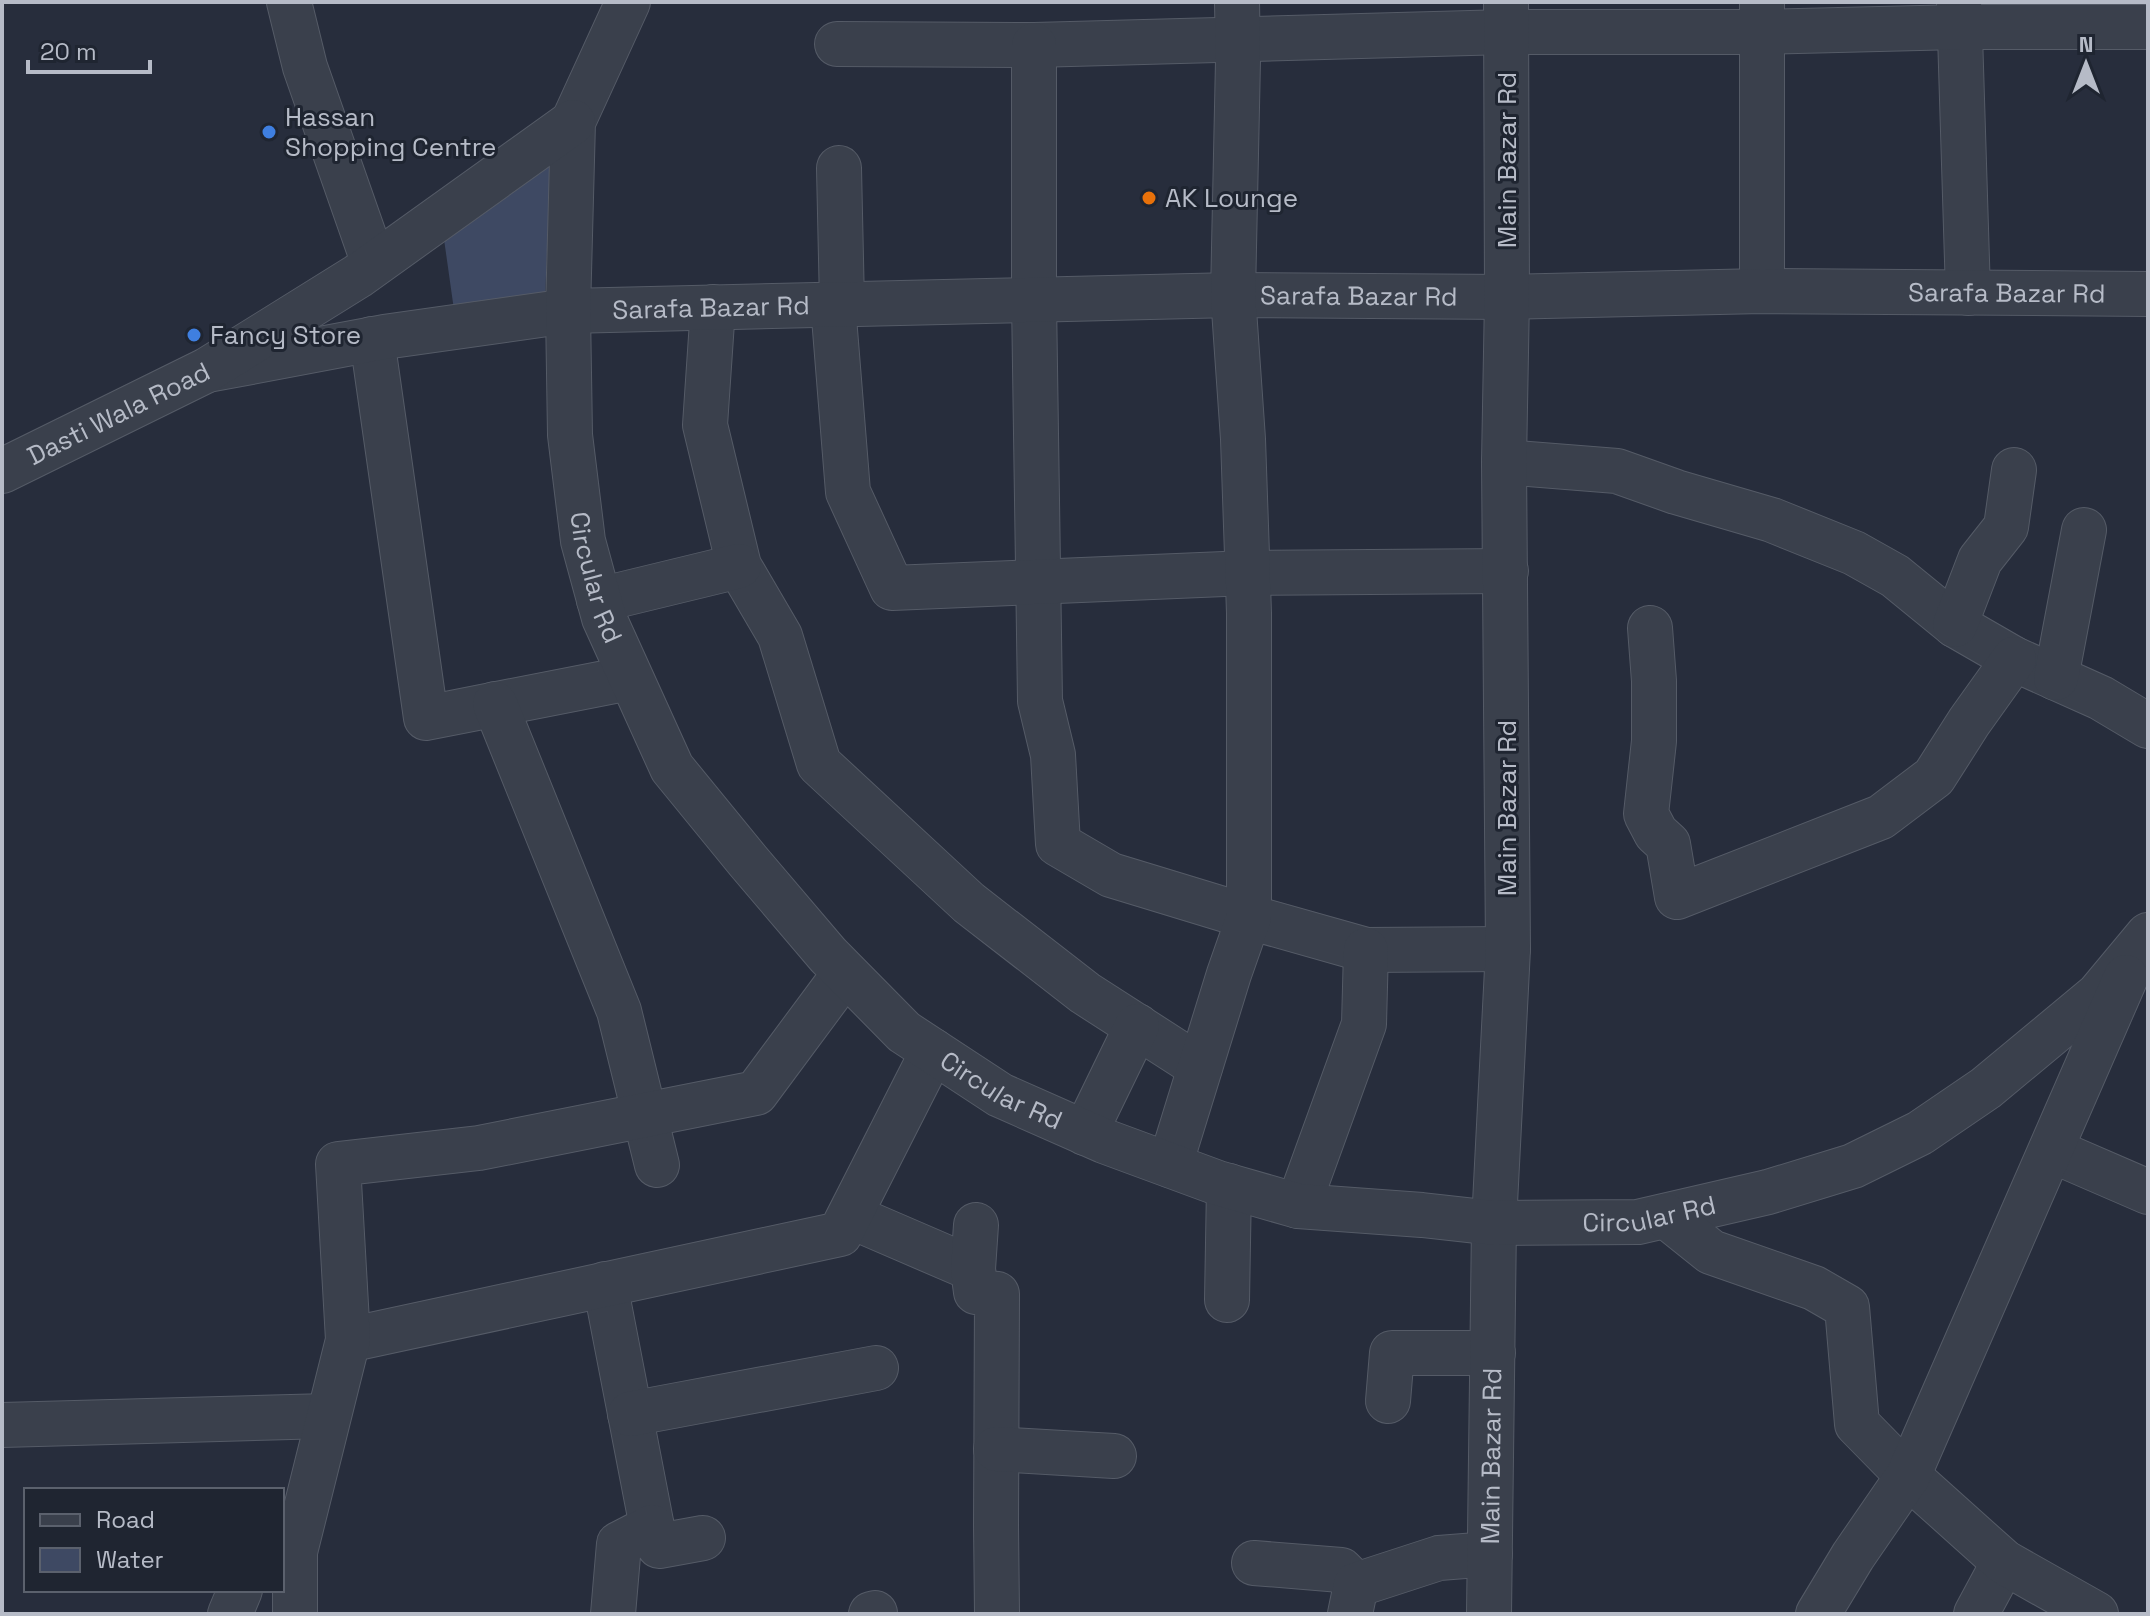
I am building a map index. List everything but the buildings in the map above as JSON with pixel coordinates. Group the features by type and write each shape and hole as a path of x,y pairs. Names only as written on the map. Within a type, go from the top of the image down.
{"street":[{"path":"289,2 305,67 374,264"},
{"name":"Circular Rd","path":"628,2 573,122 568,311 570,435 583,541 604,618 672,768 748,861 845,973 904,1032 1000,1095 1085,1133 1170,1165 1298,1206 1494,1223 1638,1222 1768,1192 1853,1166 1920,1133 1986,1088 2098,995 2144,940"},
{"path":"1960,14 1968,293"},
{"path":"837,44 1034,45 1237,20 1960,14 2148,27"},
{"name":"Main Bazar Rd","path":"1489,1614 1494,1223 1508,949 1504,462 1506,17"},
{"path":"1762,17 1762,291"},
{"path":"1170,1165 1249,917 1248,573 1233,295 1237,20"},
{"path":"1034,45 1040,701 1053,755 1058,844 1111,875 1366,950 1508,949"},
{"path":"207,370 374,264 573,122"},
{"path":"839,168 837,304 848,492 892,588 1248,573 1506,571"},
{"name":"Sarafa Bazar Rd","path":"568,311 1233,295 1507,297 1762,291 2148,294"},
{"path":"713,307 705,425 739,566 780,636 819,764 969,903 1085,993 1200,1067"},
{"name":"Dasti Wala Road","path":"2,471 207,370 372,339 568,311"},
{"path":"372,339 426,718 630,678"},
{"path":"1504,462 1617,471 1772,520 1854,553 1895,576 1955,625 2014,659 2101,698 2148,726"},
{"path":"1955,625 1980,560 2006,527 2014,470"},
{"path":"2056,678 2084,530"},
{"path":"599,600 739,566"},
{"path":"1650,628 1654,741 1646,814 1656,833 1668,844 1677,897 1881,817 1934,777 2014,659"},
{"path":"495,704 619,1011 657,1165"},
{"path":"1818,1614 1908,1476 2144,940"},
{"path":"1298,1206 1364,1024 1366,950"},
{"path":"295,1614 292,1525 328,1416 348,1340 338,1164 479,1148 756,1093 845,973"},
{"path":"1085,1133 1137,1026"},
{"path":"348,1340 840,1234 933,1051"},
{"path":"2051,1150 2148,1192"},
{"path":"1227,1300 1229,1186"},
{"path":"850,1216 973,1269"},
{"path":"1666,1216 1711,1252 1814,1288 1847,1307 1857,1424 1908,1476 2004,1562 2096,1614"},
{"path":"976,1225 973,1269 976,1292 997,1294 997,1614"},
{"path":"605,1284 652,1527 659,1546 703,1538"},
{"path":"1388,1401 1392,1353 1493,1353"},
{"path":"630,1414 876,1368"},
{"path":"2,1425 328,1416"},
{"path":"996,1449 1114,1456"},
{"path":"613,1614 619,1544 652,1527"},
{"path":"1254,1563 1341,1570 1353,1599 1439,1558 1490,1554"},
{"path":"1976,1614 2004,1562"},
{"path":"230,1614 239,1592"}],"water":[{"path":"558,159 548,227 545,299 454,310 443,232"}],"place":[{"name":"Hassan Shopping Centre","path":"269,132"},
{"name":"AK Lounge","path":"1149,198"},
{"name":"Fancy Store","path":"194,335"}]}
